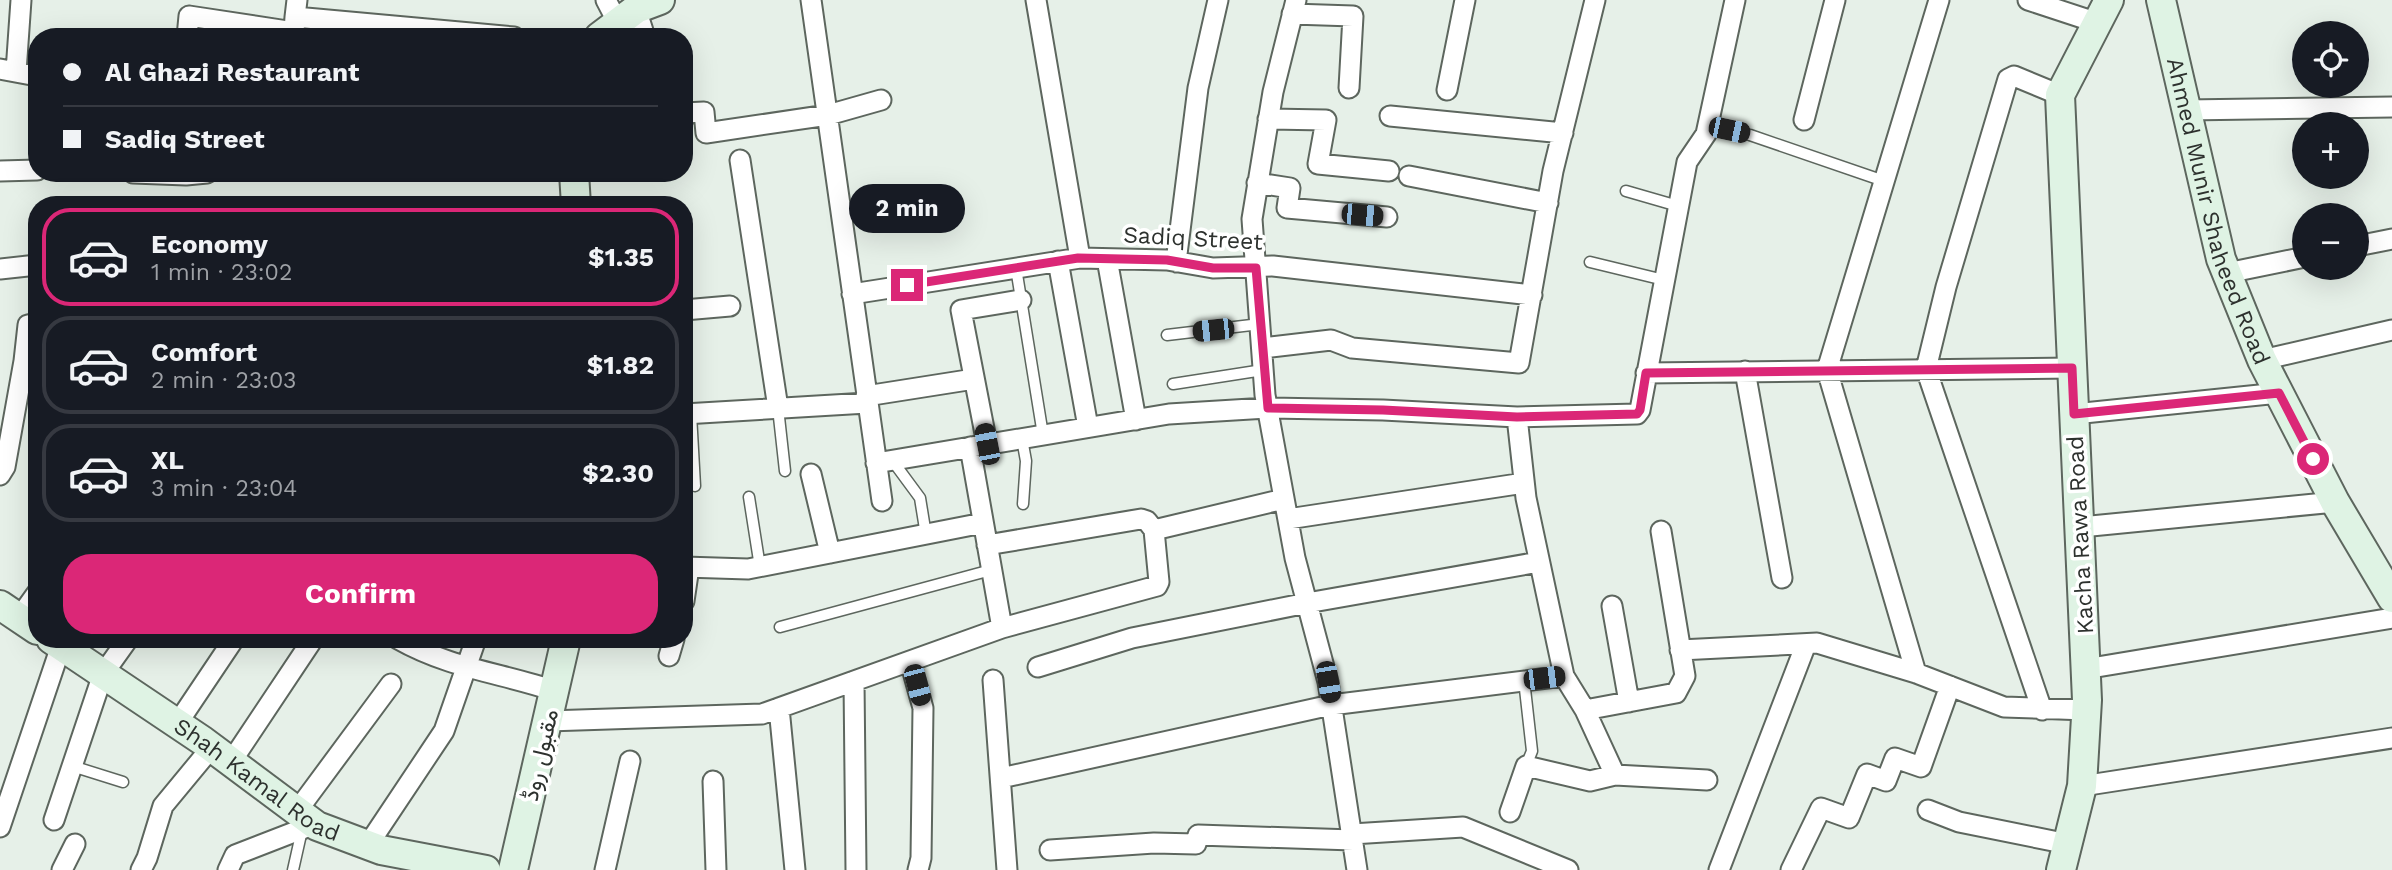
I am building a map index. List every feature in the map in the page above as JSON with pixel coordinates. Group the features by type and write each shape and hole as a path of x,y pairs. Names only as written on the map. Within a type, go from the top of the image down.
{"street":[{"path":"21,0 8,71 28,74"},
{"path":"811,0 866,399 884,461 882,501"},
{"path":"1036,0 1080,258"},
{"path":"1176,262 1198,88 1218,0"},
{"path":"1447,90 1465,0"},
{"path":"1262,348 1331,340 1352,348 1517,365 1521,361 1548,203 1595,0"},
{"path":"884,461 1169,414 1268,408 1383,410 1517,417 1637,414 1640,410 1687,162 1706,134 1735,0"},
{"path":"1804,120 1835,0"},
{"path":"1916,673 1827,370 1940,0"},
{"path":"2028,0 2103,12 2060,94 2014,76 2008,79 1946,287 1926,369 2042,709"},
{"name":"Ahmed Munir Shaheed Road","path":"2161,0 2221,259 2262,360 2335,502 2392,598"},
{"path":"1349,88 1353,16 1294,7 1272,92 1252,219 1268,408 1295,558 1331,705 1357,870"},
{"path":"294,28 296,8 446,28"},
{"path":"624,14 637,28"},
{"path":"188,28 189,16 268,28"},
{"name":"Kacha Rawa Road","path":"2060,94 2081,527 2086,710 2082,786 2065,857"},
{"path":"693,113 704,112 706,133 828,115 881,100"},
{"path":"2186,110 2392,107"},
{"path":"1390,116 1563,133"},
{"path":"1268,119 1326,120 1318,164 1389,172"},
{"path":"740,160 778,408"},
{"path":"0,171 28,170"},
{"path":"1409,176 1548,203"},
{"path":"1257,183 1290,188 1287,208 1387,217"},
{"path":"2369,244 2392,239"},
{"name":"Sadiq Street","path":"852,294 1080,258 1176,262 1213,268 1272,266 1532,295"},
{"path":"1107,259 1136,420"},
{"path":"2227,273 2292,260"},
{"path":"1059,261 1088,428"},
{"path":"0,269 28,266"},
{"path":"1002,628 983,523 974,379 961,310 1021,300"},
{"path":"693,309 730,306"},
{"path":"2262,360 2392,330"},
{"path":"0,475 5,467 20,383 28,368"},
{"path":"1646,373 2072,368"},
{"path":"1745,371 1783,578"},
{"path":"693,414 866,399 974,379"},
{"path":"0,381 20,383"},
{"path":"2074,414 2279,393"},
{"path":"1517,417 1524,483 1564,676 1584,710 1615,775"},
{"path":"811,474 830,553"},
{"path":"1288,519 1524,483"},
{"path":"1154,530 1284,499"},
{"path":"2081,527 2335,502"},
{"path":"548,721 762,714 1002,628 1157,586 1159,582 1154,530 1142,519 987,545"},
{"path":"693,567 748,569 983,523"},
{"path":"1584,710 1676,693 1685,676 1661,531"},
{"path":"1038,667 1132,638 1307,603 1539,562"},
{"path":"1612,606 1629,702"},
{"path":"2085,669 2392,618"},
{"path":"1681,650 1817,643 1916,673 2004,708 2086,710"},
{"path":"1719,870 1806,644"},
{"path":"0,827 54,648"},
{"name":"Shah Kamal Road","path":"65,648 221,755 305,822 383,856 486,870"},
{"path":"54,820 103,674 122,648"},
{"path":"177,724 228,648"},
{"path":"141,870 163,806 221,755 306,648"},
{"path":"415,648 465,668 555,691"},
{"path":"383,856 444,731 472,648"},
{"name":"مقبول روڈ","path":"513,870 564,648"},
{"path":"910,661 923,708 921,858 918,870"},
{"path":"1001,778 1331,705 1564,676"},
{"path":"993,680 1007,870"},
{"path":"854,681 856,870"},
{"path":"228,870 235,855 305,822 391,684"},
{"path":"1791,870 1821,808 1849,818 1867,774 1886,781 1895,758 1921,767 1950,686"},
{"path":"779,708 795,870"},
{"path":"2082,786 2392,738"},
{"path":"605,870 631,761"},
{"path":"1510,812 1526,766 1590,781 1615,775 1707,780"},
{"path":"713,781 716,870"},
{"path":"1928,810 2065,857"},
{"path":"1050,850 1154,843 1196,844 1198,835 1353,837 1463,827 1568,870"},
{"path":"62,870 75,844"}],"lane":[{"path":"1708,126 1750,135 1884,181"},
{"path":"1626,191 1678,206"},
{"path":"1590,262 1664,280"},
{"path":"1016,268 1044,435"},
{"path":"1167,335 1260,324"},
{"path":"1173,384 1264,370"},
{"path":"778,408 785,471"},
{"path":"1022,439 1026,461 1023,504"},
{"path":"884,461 920,498 926,535"},
{"path":"693,465 695,486"},
{"path":"749,497 760,567"},
{"path":"780,627 991,570"},
{"path":"1524,680 1532,751 1526,766"},
{"path":"72,766 123,782"},
{"path":"293,870 305,822"}],"route":[{"path":"907,285 1078,258 1167,260 1213,268 1256,268 1268,408 1383,410 1517,417 1637,414 1646,373 2072,368 2074,414 2279,393 2313,459"}]}
